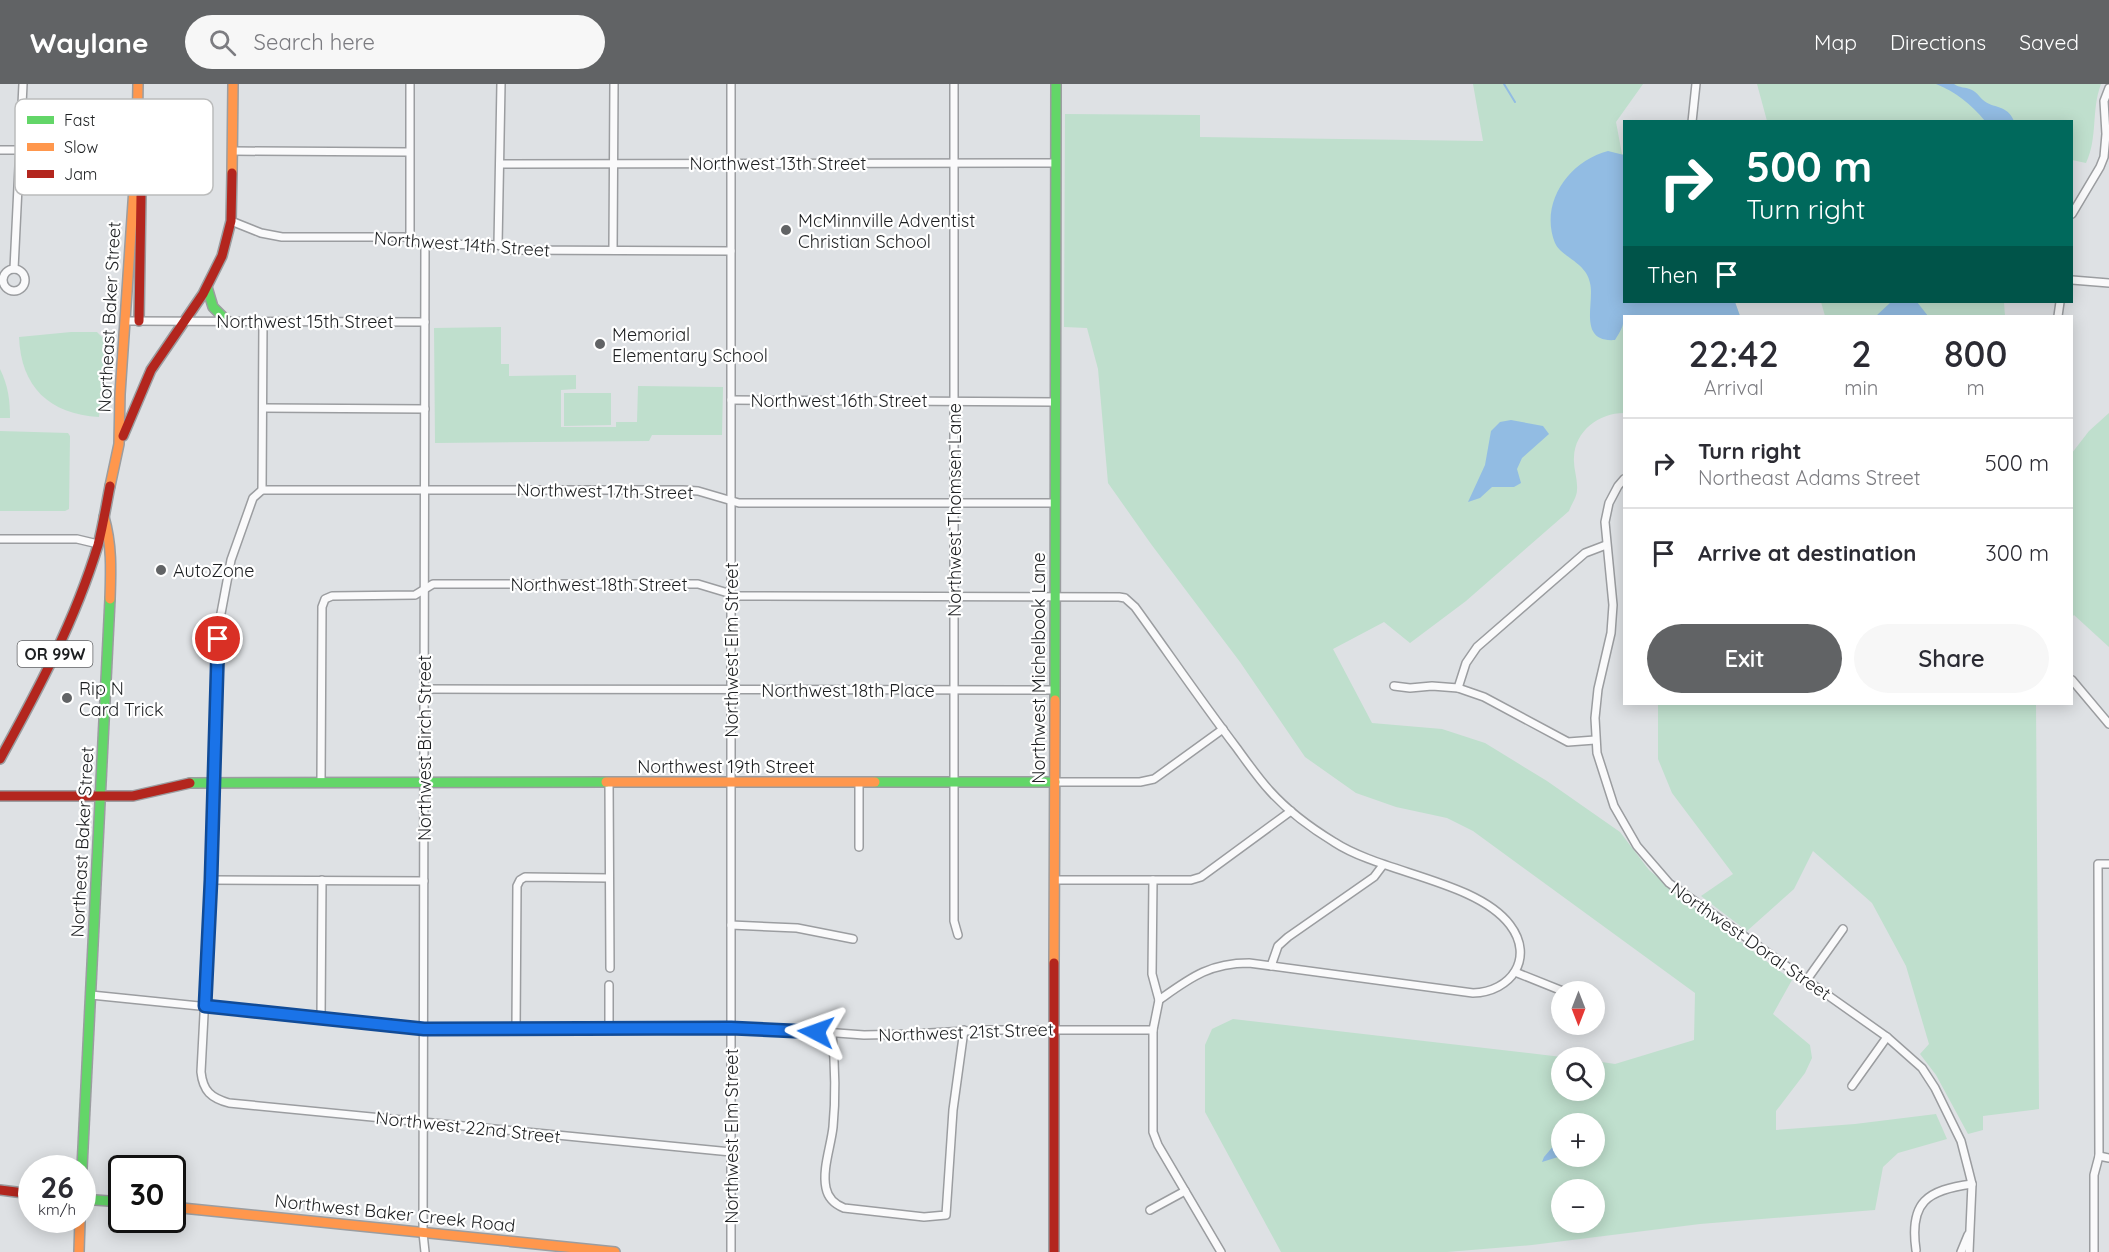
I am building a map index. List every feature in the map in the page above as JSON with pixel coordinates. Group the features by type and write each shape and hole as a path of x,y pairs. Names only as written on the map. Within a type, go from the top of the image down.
{"main road":[{"name":"Northeast Baker Street","path":"138,84 138,99"},
{"name":"OR 99W","path":"0,759 47,673 80,595 98,544 119,444 151,370 207,287 222,256 231,222 233,84"},
{"name":"Northwest Michelbook Lane","path":"1054,1252 1056,84"},
{"name":"Northeast Baker Street","path":"119,444 134,195"},
{"path":"139,321 141,195"},
{"path":"207,287 209,303 227,321"},
{"name":"Northeast Baker Street","path":"83,1155 112,550 104,518"},
{"name":"Northwest 19th Street","path":"0,796 133,796 191,782 1055,782"},
{"path":"0,1190 18,1192"},
{"name":"Northwest Baker Creek Road","path":"186,1208 615,1252"},
{"path":"78,1252 79,1233"}],"street":[{"path":"22,99 23,84"},
{"path":"410,84 410,238"},
{"path":"498,245 501,84"},
{"path":"613,250 614,84"},
{"name":"Northwest Elm Street","path":"731,84 731,1252"},
{"name":"Northwest Thomsen Lane","path":"954,84 954,921 958,935"},
{"path":"1692,120 1696,84"},
{"path":"2073,212 2104,157 2106,134 2104,102 2109,88"},
{"path":"233,151 409,152"},
{"name":"Northwest 13th Street","path":"500,164 1056,163"},
{"path":"14,268 18,195"},
{"name":"Northwest 14th Street","path":"231,222 261,233 282,237 410,238 425,244 498,245 511,250 731,251"},
{"name":"Northwest Birch Street","path":"425,244 423,1123 425,1252"},
{"path":"2073,280 2109,283"},
{"name":"Northwest 15th Street","path":"125,321 426,322"},
{"path":"205,1006 211,880 216,654 220,613 231,560 253,498 262,490 263,321"},
{"name":"Northwest 16th Street","path":"731,400 1054,402"},
{"path":"263,408 425,409"},
{"name":"Northwest Doral Street","path":"1623,480 1609,503 1605,522 1613,605 1611,633 1596,702 1595,740 1601,768 1622,822 1657,871 1684,895 1887,1037 1913,1059 1931,1080 1961,1141 1972,1184 1969,1252"},
{"name":"Northwest 17th Street","path":"262,490 683,490 698,491 731,502 1055,503"},
{"path":"0,539 77,539 98,544"},
{"path":"1458,688 1466,663 1477,647 1586,553 1606,545"},
{"name":"Northwest 18th Street","path":"321,782 322,607 325,599 332,596 415,595 434,584 698,584 731,595 1119,597 1130,602 1270,791 1291,811 1336,844 1383,865 1449,887 1498,912 1509,924 1520,947 1520,957 1515,972"},
{"path":"2073,681 2109,724"},
{"path":"1394,686 1458,688 1484,697 1568,742 1595,740"},
{"name":"Northwest 18th Place","path":"424,689 1055,690"},
{"name":"Northwest 19th Street","path":"1055,782 1140,782 1154,779 1223,729"},
{"path":"609,782 610,968"},
{"path":"859,782 859,848"},
{"path":"1055,880 1191,880 1201,876 1291,811"},
{"path":"2094,1252 2094,1175 2098,1156 2098,864 2109,864"},
{"path":"1271,966 1278,946 1374,876 1383,865"},
{"path":"516,1029 517,886 520,880 525,877 609,878"},
{"path":"211,880 424,881"},
{"path":"321,1018 322,880"},
{"path":"1153,880 1152,974 1159,1000 1154,1030 1153,1132 1158,1145 1221,1252"},
{"path":"730,925 797,928 853,939"},
{"path":"1806,981 1842,929"},
{"path":"1159,1000 1208,968 1228,963 1271,966 1473,993 1484,993 1496,989 1506,984 1515,972 1551,986"},
{"path":"609,985 609,1029"},
{"name":"Northwest 21st Street","path":"92,995 424,1029 731,1028 911,1034 964,1030 1154,1030"},
{"name":"Northwest 22nd Street","path":"205,1006 202,1083 207,1093 229,1103 731,1152"},
{"path":"832,1033 835,1080 833,1124 825,1178 828,1195 832,1202 844,1208 924,1217 946,1215 952,1110 964,1030"},
{"path":"1852,1086 1887,1037"},
{"path":"2098,1156 2109,1158"},
{"path":"1916,1250 1916,1218 1924,1202 1936,1192 1947,1187 1972,1184"},
{"path":"1150,1210 1185,1191"},
{"name":"Northwest Doral Street","path":"1961,1252 1969,1232"}],"green space":[{"path":"1473,84 1643,84 1616,122 1623,154 1623,303 1735,303 1740,315 1623,315 1623,413 1597,420 1579,439 1574,457 1577,493 1569,511 1466,601 1410,643 1384,622 1333,649 1372,723 1442,729 1485,743 1547,781 1620,832 1649,870 1700,912 1792,980 1773,1014 1810,1045 1812,1058 1805,1073 1776,1111 1776,1130 1855,1124 1936,1114 1947,1139 1898,1153 1883,1167 1875,1210 1700,1224 1532,1245 1447,1252 1281,1252 1205,1112 1205,1045 1212,1029 1233,1019 1551,1056 1551,1101 1605,1101 1605,1062 1615,1064 1694,1040 1695,993 1473,831 1447,818 1396,807 1356,793 1305,757 1240,662 1108,483 1098,369 1087,328 1064,327 1065,114 1200,115 1200,137 1483,141"},
{"path":"1757,84 2101,84 2096,104 2092,144 2086,163 2073,160 2073,120 1767,120"},
{"path":"1821,303 2004,303 2005,315 1825,315"},
{"path":"501,327 501,364 509,364 509,376 576,375 576,389 561,390 561,427 616,427 616,422 637,422 638,386 723,387 722,435 652,435 649,441 435,443 434,328"},
{"path":"97,332 105,340 99,417 81,415 52,404 41,395 25,370 19,337"},
{"path":"0,369 8,393 10,418 0,418"},
{"path":"564,393 611,393 611,425 564,426"},
{"path":"2109,413 2109,647 2073,616 2073,452 2089,431"},
{"path":"0,431 68,433 70,436 69,509 65,511 0,511"},
{"path":"1658,705 2036,705 2039,1109 1983,1116 1983,1130 1968,1134 1936,1075 1920,1054 1929,1044 1906,966 1872,903 1813,851 1794,889 1747,931 1701,896 1733,874 1672,793 1658,759"}],"water":[{"path":"1936,84 1954,84 1972,90 1987,103 2004,109 2013,120 1984,120 1963,99"},
{"path":"1608,151 1623,155 1623,303 1735,303 1740,315 1623,315 1622,326 1615,340 1603,339 1596,335 1590,320 1591,291 1588,276 1579,265 1558,248 1551,228 1554,199 1561,186 1581,164"},
{"path":"1890,303 1918,303 1927,315 1877,315"},
{"path":"1511,420 1543,426 1549,434 1522,458 1517,469 1521,483 1514,487 1492,487 1480,498 1468,502 1485,465 1491,431 1500,422"},
{"path":"1551,1149 1551,1159 1542,1162"}],"waterway":[{"path":"1504,84 1515,102"}],"traffic: fast":[{"path":"1055,700 1056,84"},
{"path":"207,287 213,307 227,321"},
{"path":"83,1155 110,599"},
{"path":"190,783 606,782"},
{"path":"875,782 1055,782"},
{"path":"96,1200 108,1201"}],"traffic: slow":[{"path":"138,84 138,99"},
{"path":"232,173 233,84"},
{"path":"110,486 119,444 120,394 134,195"},
{"path":"104,517 110,548 110,599"},
{"path":"1054,963 1055,700"},
{"path":"606,782 875,782"},
{"path":"186,1208 615,1252"},
{"path":"79,1252 80,1233"}],"traffic: jam":[{"path":"123,436 151,370 203,294 222,256 231,221 232,173"},
{"path":"139,321 141,196"},
{"path":"0,759 42,681 78,601 98,545 110,486"},
{"path":"0,796 133,796 190,783"},
{"path":"1054,963 1054,1252"},
{"path":"0,1190 18,1192"}],"place":[{"name":"McMinnville Adventist Christian School","path":"786,230"},
{"name":"Memorial Elementary School","path":"600,344"},
{"name":"AutoZone","path":"161,570"},
{"name":"Rip N Card Trick","path":"67,698"}],"route":[{"path":"218,639 205,1006 424,1029 731,1028 816,1032"}]}
